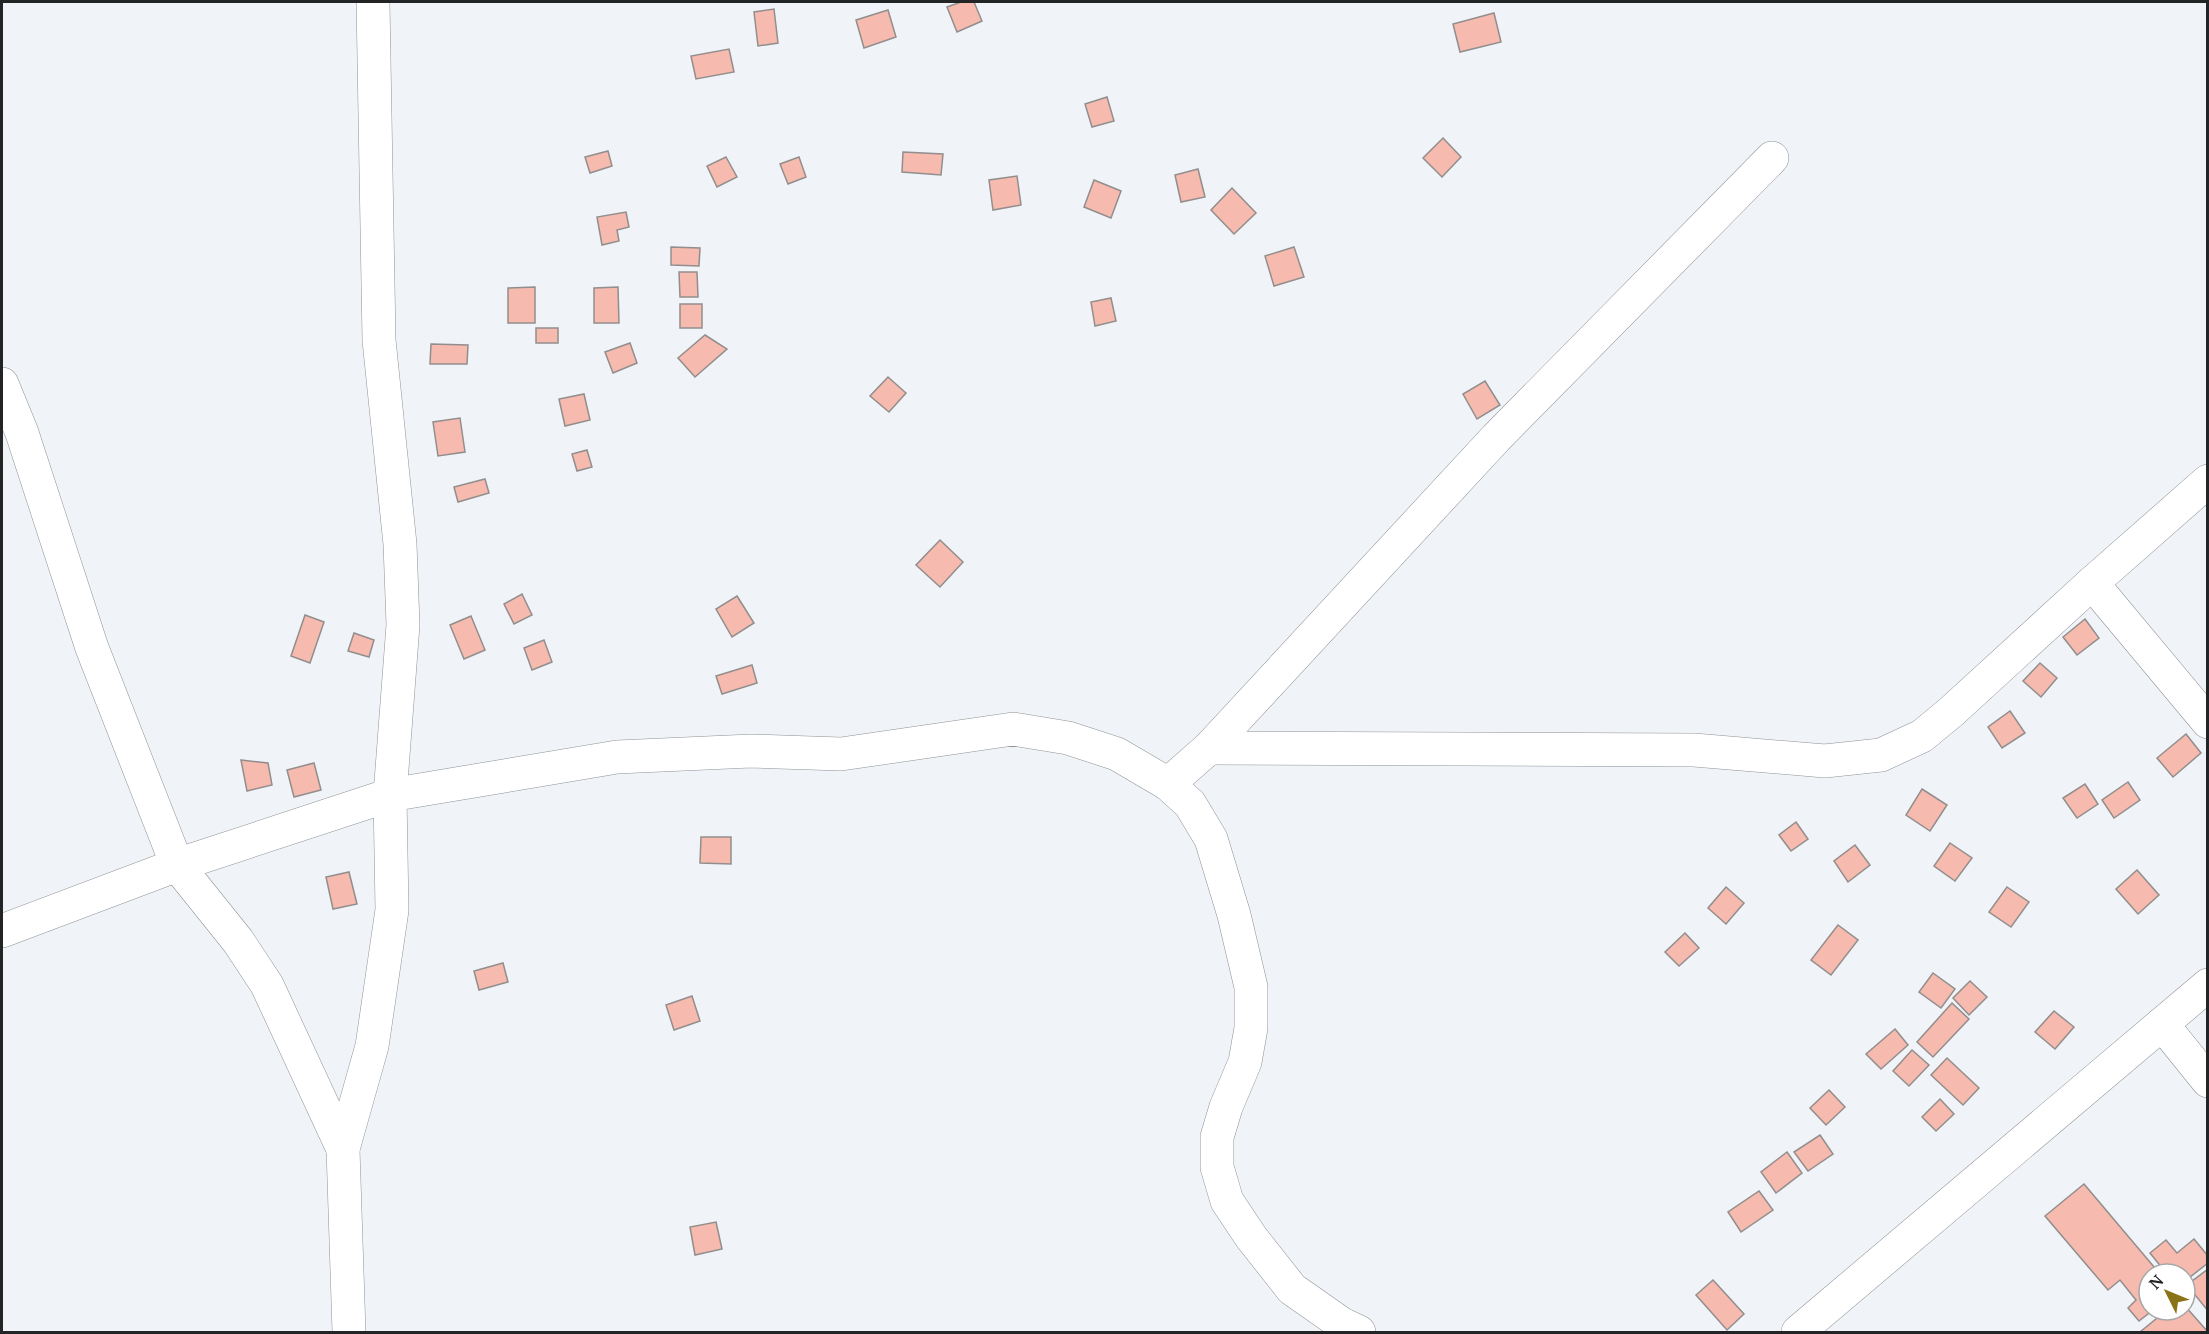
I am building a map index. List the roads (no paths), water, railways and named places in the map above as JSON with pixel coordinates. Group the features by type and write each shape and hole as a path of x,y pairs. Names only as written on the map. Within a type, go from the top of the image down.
{"street":[{"path":"349,1332 343,1149 372,1046 392,910 390,795 403,625 400,544 379,340 372,2"},
{"path":"1168,784 1209,748 1496,438 1772,158"},
{"path":"2,384 22,433 92,648 177,865 238,940 267,985 343,1149"},
{"path":"1209,748 1694,750 1825,761 1881,755 1922,736 1951,712 2208,481"},
{"path":"2092,583 2208,722"},
{"path":"2,931 177,865 390,795 617,758 752,751 841,754 1013,729 1068,738 1116,754 1168,784 1190,804 1211,839 1234,915 1251,987 1251,1028 1245,1062 1226,1107 1217,1137 1217,1167 1227,1201 1251,1238 1292,1289 1342,1324 1359,1332"},
{"path":"1798,1332 2208,985"},
{"path":"2162,1024 2208,1081"}]}
